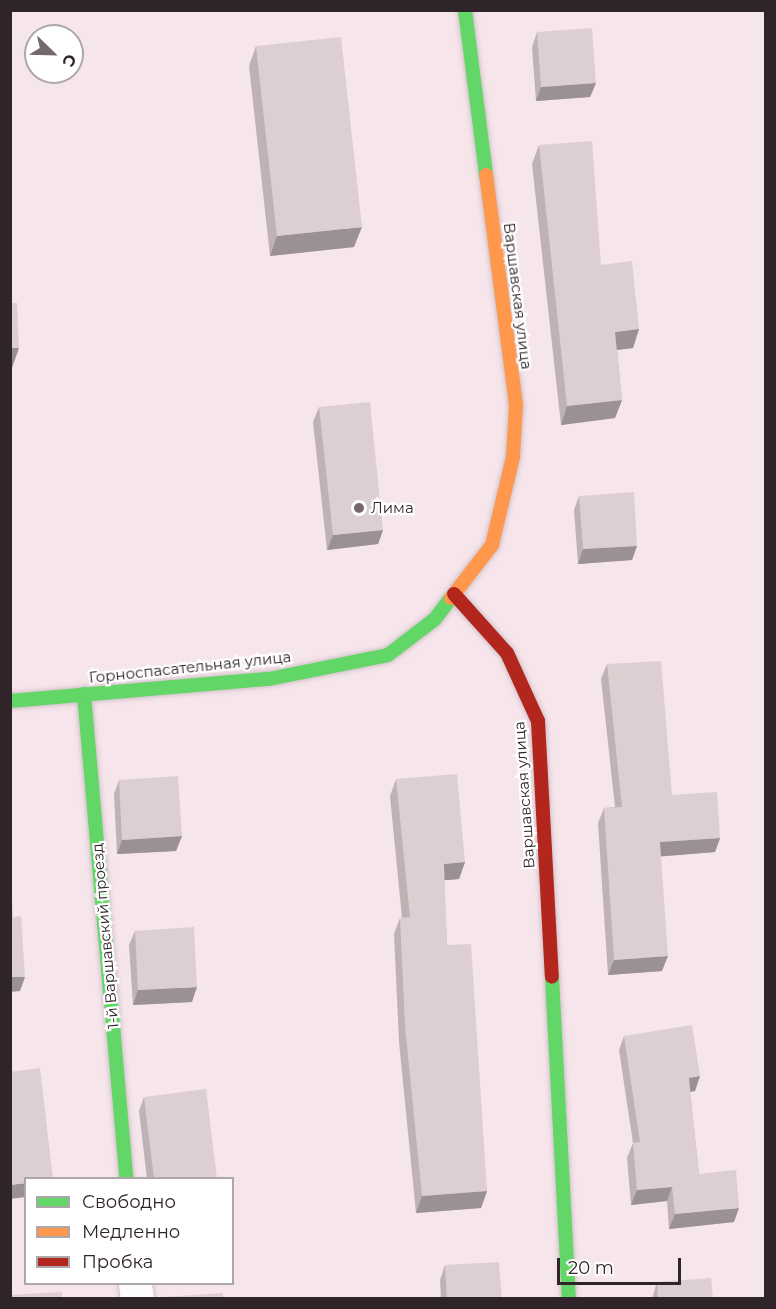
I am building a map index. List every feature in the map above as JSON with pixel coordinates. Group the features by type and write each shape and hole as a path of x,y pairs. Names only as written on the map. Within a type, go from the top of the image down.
{"street":[{"name":"Варшавская улица","path":"465,10 516,405 513,457 492,545 453,594 507,653 538,722 569,1299"},
{"name":"Горноспасательная улица","path":"10,701 269,678 388,655 435,619 453,594"},
{"name":"1-й Варшавский проезд","path":"84,694 126,1177"}],"building":[{"path":"592,28 596,83 541,87 537,32"},
{"path":"341,37 362,227 277,236 256,46"},
{"path":"592,141 601,265 632,261 639,329 615,332 622,400 567,406 539,145"},
{"path":"10,303 17,303 19,348 10,348"},
{"path":"370,402 383,530 333,535 319,407"},
{"path":"634,492 637,546 583,549 579,496"},
{"path":"661,661 672,795 717,792 720,838 660,842 668,956 614,960 604,808 622,807 607,664"},
{"path":"457,774 465,862 444,864 447,945 471,944 487,1191 422,1196 405,1026 400,918 410,917 396,779"},
{"path":"178,776 182,836 122,840 119,780"},
{"path":"10,863 13,917 21,916 25,977 10,977"},
{"path":"194,927 197,987 138,990 135,931"},
{"path":"692,1025 700,1076 689,1078 699,1174 736,1170 739,1208 675,1214 672,1187 637,1190 633,1143 640,1142 624,1036"},
{"path":"40,1068 53,1177 24,1177 24,1183 10,1185 10,1072"},
{"path":"206,1089 217,1177 154,1177 144,1097"},
{"path":"499,1262 502,1299 447,1299 445,1265"},
{"path":"711,1278 713,1299 658,1299 657,1282"},
{"path":"62,1292 62,1299 10,1299 10,1295"},
{"path":"223,1293 223,1299 164,1299 163,1297"}],"traffic: fast":[{"path":"465,10 486,175"},
{"path":"10,701 269,679 388,655 435,619 451,598"},
{"path":"84,694 126,1177"},
{"path":"552,977 569,1298"}],"traffic: slow":[{"path":"451,598 492,545 513,457 516,405 486,175"}],"traffic: jam":[{"path":"454,594 507,653 538,721 552,977"}],"place":[{"name":"Лима","path":"359,508"}]}
